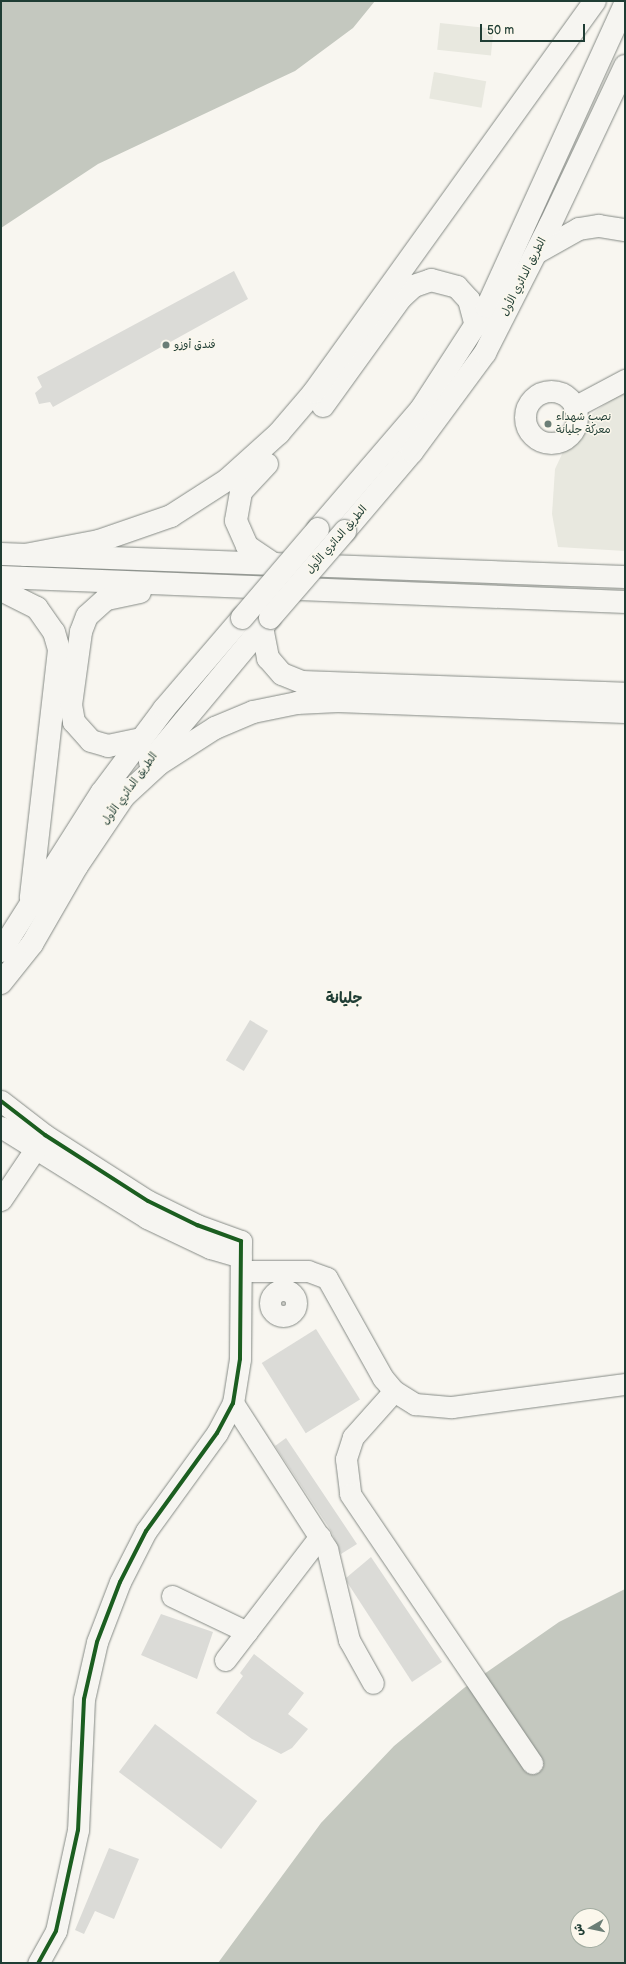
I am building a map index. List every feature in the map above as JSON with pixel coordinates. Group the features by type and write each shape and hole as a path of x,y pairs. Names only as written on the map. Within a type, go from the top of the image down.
{"main road":[{"path":"25,556 99,541 171,516 227,480 279,433 314,392 595,1"},
{"name":"الطريق الدائري الأول","path":"1,951 102,792 141,739 420,409 476,326 507,268 625,4"},
{"name":"الطريق الدائري الأول","path":"1,983 32,944 119,801 266,622 412,452 484,353 536,254 625,66"},
{"path":"536,254 578,229 599,226 625,230"},
{"path":"278,566 253,553 238,530 238,501 246,484 321,409 401,298 414,286 431,280 457,287 470,300 476,326"},
{"path":"1,554 278,566 625,577"},
{"path":"1,576 622,604"},
{"path":"141,739 117,746 100,745 84,737 76,726 71,705 81,632 90,613 106,599 179,584"},
{"path":"1,590 21,598 40,612 54,632 59,650 30,904"},
{"path":"266,622 268,658 282,674 302,682 625,694"},
{"path":"119,801 159,764 209,731 254,712 297,703 625,712"}],"street":[{"path":"574,407 625,380"},
{"path":"1,1101 41,1142 147,1218 210,1248 241,1256 278,1281 315,1272 331,1282 383,1378 394,1391 415,1404 440,1408 625,1384"},
{"path":"1,1127 41,1142"},
{"path":"1,1200 41,1142"},
{"path":"38,1963 56,1930 78,1830 84,1698 97,1642 120,1582 146,1531 217,1433 233,1403 240,1359 241,1256"},
{"path":"394,1391 353,1437 346,1459 350,1494 532,1763"},
{"path":"233,1403 320,1536 332,1561 349,1640 373,1683"},
{"path":"225,1660 320,1536"},
{"path":"172,1596 247,1632"}],"shaded area":[{"path":"1,1 375,1 353,28 295,71 98,164 1,228"},
{"path":"440,23 494,29 491,55 437,50"},
{"path":"434,72 486,81 482,108 429,99"},
{"path":"625,390 625,551 558,547 552,514 555,469 570,437 586,418"},
{"path":"625,1589 625,1963 218,1963 321,1823 394,1746 464,1688 559,1622"}],"building":[{"path":"234,271 248,299 53,407 50,402 39,404 35,393 42,387 37,377"},
{"path":"250,1020 268,1031 244,1071 226,1060"},
{"path":"316,1329 360,1399 306,1433 262,1363"},
{"path":"286,1438 357,1544 341,1554 331,1531 275,1446"},
{"path":"371,1557 442,1662 412,1682 347,1582 346,1578"},
{"path":"161,1614 213,1632 197,1679 141,1655"},
{"path":"254,1654 304,1693 288,1714 308,1729 292,1748 281,1754 252,1739 216,1713 243,1676 240,1673"},
{"path":"155,1724 257,1801 221,1849 119,1772"},
{"path":"109,1848 139,1859 114,1919 95,1911 84,1934 75,1930"}],"cycle path":[{"path":"1,1101 45,1135 148,1201 197,1225 241,1241 240,1359 233,1403 217,1433 146,1531 120,1582 97,1642 84,1699 78,1830 56,1931 38,1963"}],"place":[{"name":"فندق أوزو","path":"166,345"},
{"name":"نصب شهداء معركة جليانة","path":"548,424"}],"district":[{"name":"جليانة","path":"344,999"}]}
